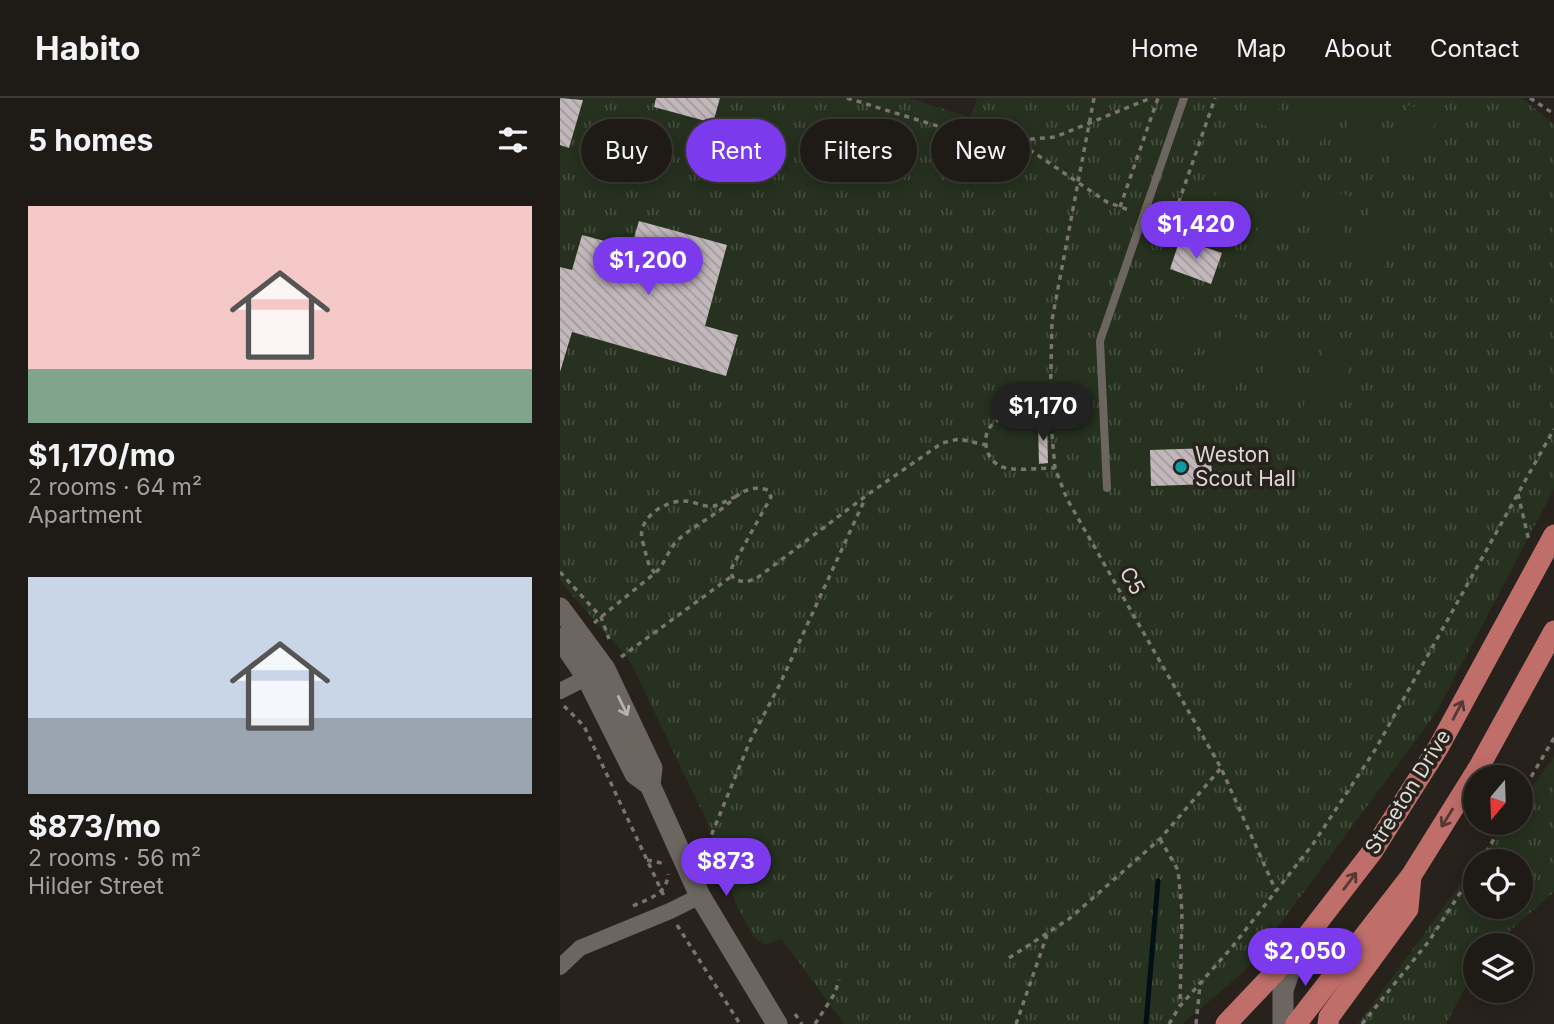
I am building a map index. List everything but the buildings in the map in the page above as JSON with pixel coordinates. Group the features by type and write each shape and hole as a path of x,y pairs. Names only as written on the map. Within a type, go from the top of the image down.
{"main road":[{"name":"Streeton Drive","path":"1226,1024 1297,949 1372,852 1438,748 1554,535"},
{"path":"1296,1024 1411,876 1479,767 1554,631"},
{"path":"1328,1024 1329,1017 1408,909 1411,876"}],"street":[{"path":"560,608 570,636 602,666 652,768 650,785 700,896 786,1019"},
{"path":"560,691 602,666"},
{"path":"560,967 580,948 700,896"},
{"path":"1283,1024 1283,990 1297,949"}],"lane":[{"path":"1107,488 1100,341 1184,98"}],"path":[{"path":"847,98 931,124"},
{"name":"C5","path":"1094,98 1052,320 1050,413 1055,468 1067,499 1221,768 1276,891"},
{"path":"1030,139 1055,137 1150,98"},
{"path":"1120,207 1158,98"},
{"path":"1030,150 1107,202 1161,221 1164,209 1175,213 1215,98"},
{"path":"1530,98 1554,114"},
{"path":"1050,413 1000,418 988,430 986,445 993,460 1003,468 1055,468"},
{"path":"1169,1024 1180,1006 1201,984 1313,844 1375,750 1554,429"},
{"path":"732,576 740,582 757,578 867,495 942,443 959,439 986,445"},
{"path":"570,636 601,617 655,573 662,567 680,538 721,511 735,497 746,489 757,487 768,490 771,497 732,567 732,576"},
{"path":"1518,492 1535,567"},
{"path":"698,842 704,853 750,741 779,686 867,495"},
{"path":"655,573 646,563 640,538 649,516 677,501 709,506 735,497"},
{"path":"560,572 601,617 609,641"},
{"path":"602,666 617,659 732,576"},
{"path":"560,704 584,726 681,934 740,1024"},
{"path":"1533,774 1554,738"},
{"path":"1009,958 1069,919 1160,839 1221,768"},
{"path":"1160,839 1178,870 1182,911 1180,1006"},
{"path":"625,910 662,892 668,883 667,864 647,860"},
{"path":"1362,1024 1429,941 1463,889"},
{"path":"1016,1024 1047,933"},
{"path":"815,1024 835,993 839,979"},
{"path":"1196,1024 1201,984"},
{"path":"786,1019 802,1024"}],"green space":[{"path":"560,98 909,98 970,117 977,98 1522,98 1554,124 1554,489 1436,713 1247,969 1182,1024 844,1024 782,939 764,945 753,936 736,904 706,820 630,661 560,581"},
{"path":"1250,98 1283,98 1273,128 1244,118"},
{"path":"1302,98 1335,98 1319,144 1290,134"},
{"path":"1356,98 1388,98 1367,160 1338,151"},
{"path":"1408,105 1438,115 1416,177 1387,167"},
{"path":"1229,154 1258,164 1237,227 1208,217"},
{"path":"1277,171 1307,181 1285,244 1256,234"},
{"path":"1325,188 1354,198 1333,261 1304,251"},
{"path":"1373,204 1402,214 1381,277 1352,267"},
{"path":"1180,298 1209,308 1188,371 1159,360"},
{"path":"1228,315 1257,324 1236,387 1207,377"},
{"path":"1276,331 1305,341 1284,403 1255,394"},
{"path":"1324,348 1353,358 1331,420 1302,410"},
{"path":"1035,418 1037,466 1010,465 996,450 995,437 998,431 1011,420"},
{"path":"1554,757 1554,892 1533,911 1533,849 1487,849 1497,835 1533,835 1533,786"},
{"path":"1463,880 1463,919 1523,919 1508,933 1463,933 1463,992 1446,1024 1358,1024"}],"waterway":[{"path":"1146,1024 1158,881"}],"place":[{"name":"Weston Scout Hall","path":"1181,467"}]}
